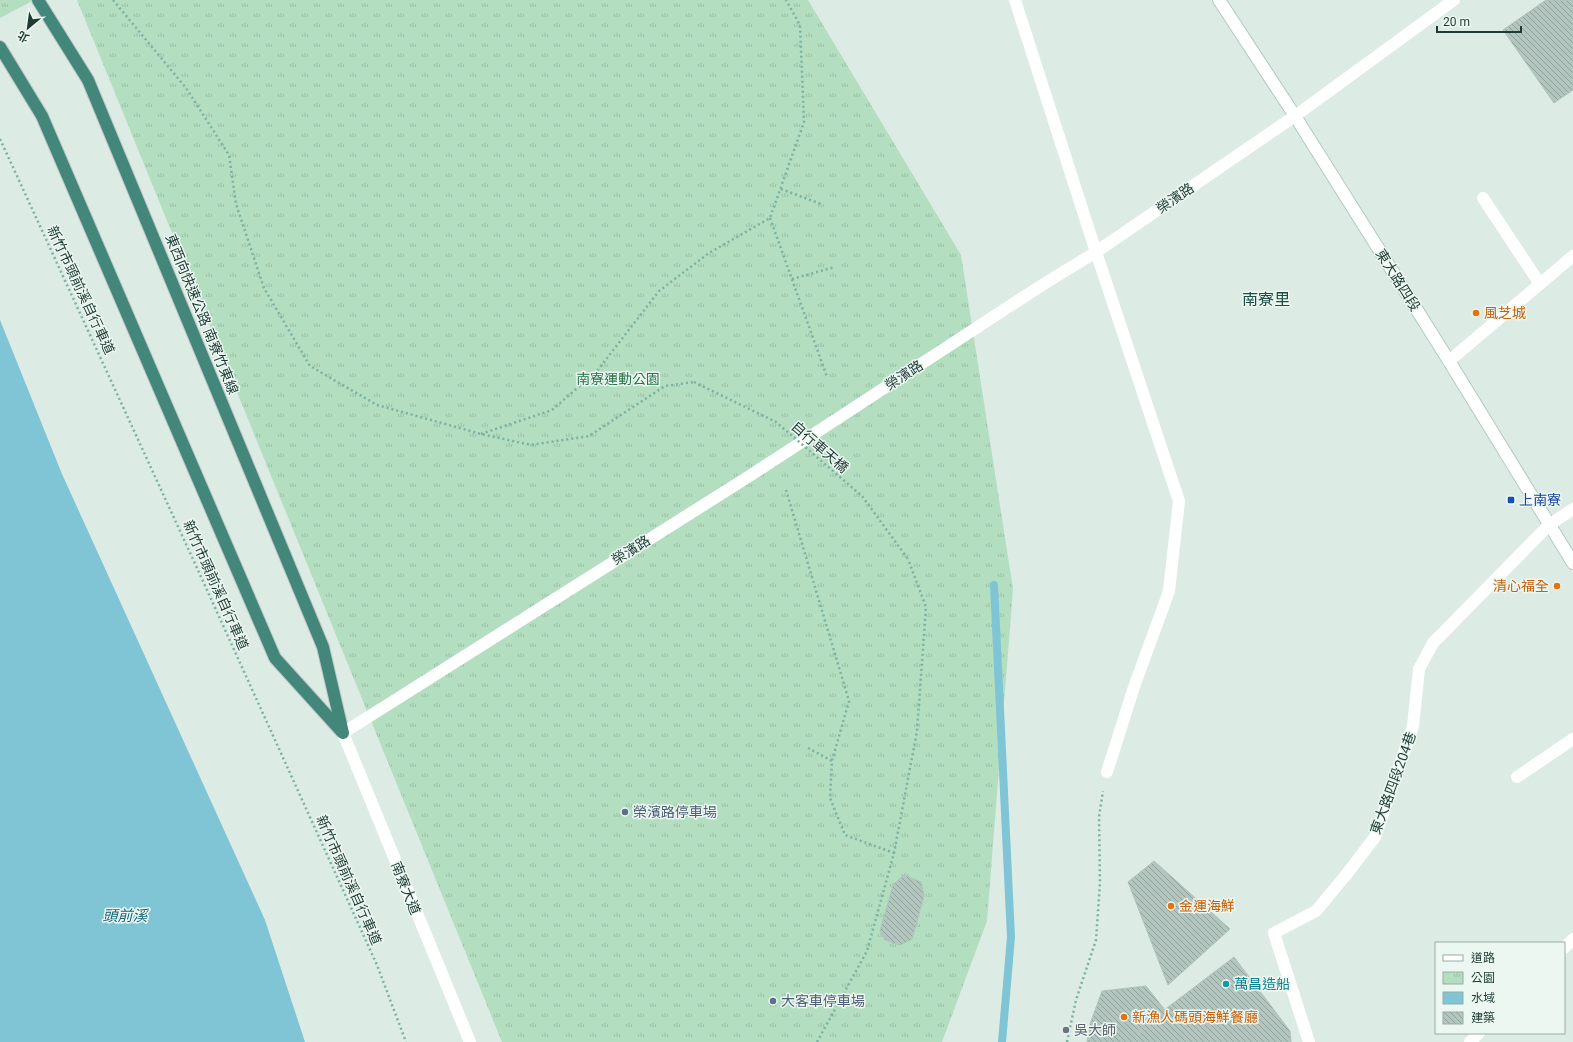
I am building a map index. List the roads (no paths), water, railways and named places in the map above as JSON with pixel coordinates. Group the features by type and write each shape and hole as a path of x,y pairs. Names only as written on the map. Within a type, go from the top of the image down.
{"highway":[{"name":"東西向快速公路 南寮竹東線","path":"38,0 88,80 323,647 343,733"},
{"path":"0,47 42,116 275,658 343,733"}],"street":[{"path":"1015,0 1096,252 1179,501 1169,591 1134,687 1107,772"},
{"name":"東大路四段","path":"1219,0 1296,116 1573,563"},
{"name":"榮濱路","path":"343,733 744,479 1096,252 1296,116 1454,0"},
{"path":"1483,198 1540,284"},
{"path":"1449,361 1573,256"},
{"path":"1549,524 1573,509"},
{"name":"東大路四段204巷","path":"1309,1042 1274,933 1316,911 1375,837 1413,726 1419,669 1433,643 1549,524"},
{"name":"南寮大道","path":"343,733 470,1042"},
{"path":"1517,777 1573,739"},
{"path":"1565,947 1573,939"},
{"path":"1470,1042 1478,1034"}],"water":[{"name":"頭前溪","path":"0,320 62,474 265,920 305,1042 0,1042"}],"waterway":[{"path":"994,585 1011,937 1002,1042"}],"place":[{"name":"風芝城","path":"1476,313"},
{"name":"上南寮","path":"1511,500"},
{"name":"清心福全","path":"1557,586"},
{"name":"榮濱路停車場","path":"625,812"},
{"name":"金運海鮮","path":"1171,906"},
{"name":"萬昌造船","path":"1226,984"},
{"name":"大客車停車場","path":"773,1001"},
{"name":"新漁人碼頭海鮮餐廳","path":"1124,1017"},
{"name":"吳大師","path":"1066,1030"}],"district":[{"name":"南寮里","path":"1266,299"}],"park label":[{"name":"南寮運動公園","path":"618,379"}]}
